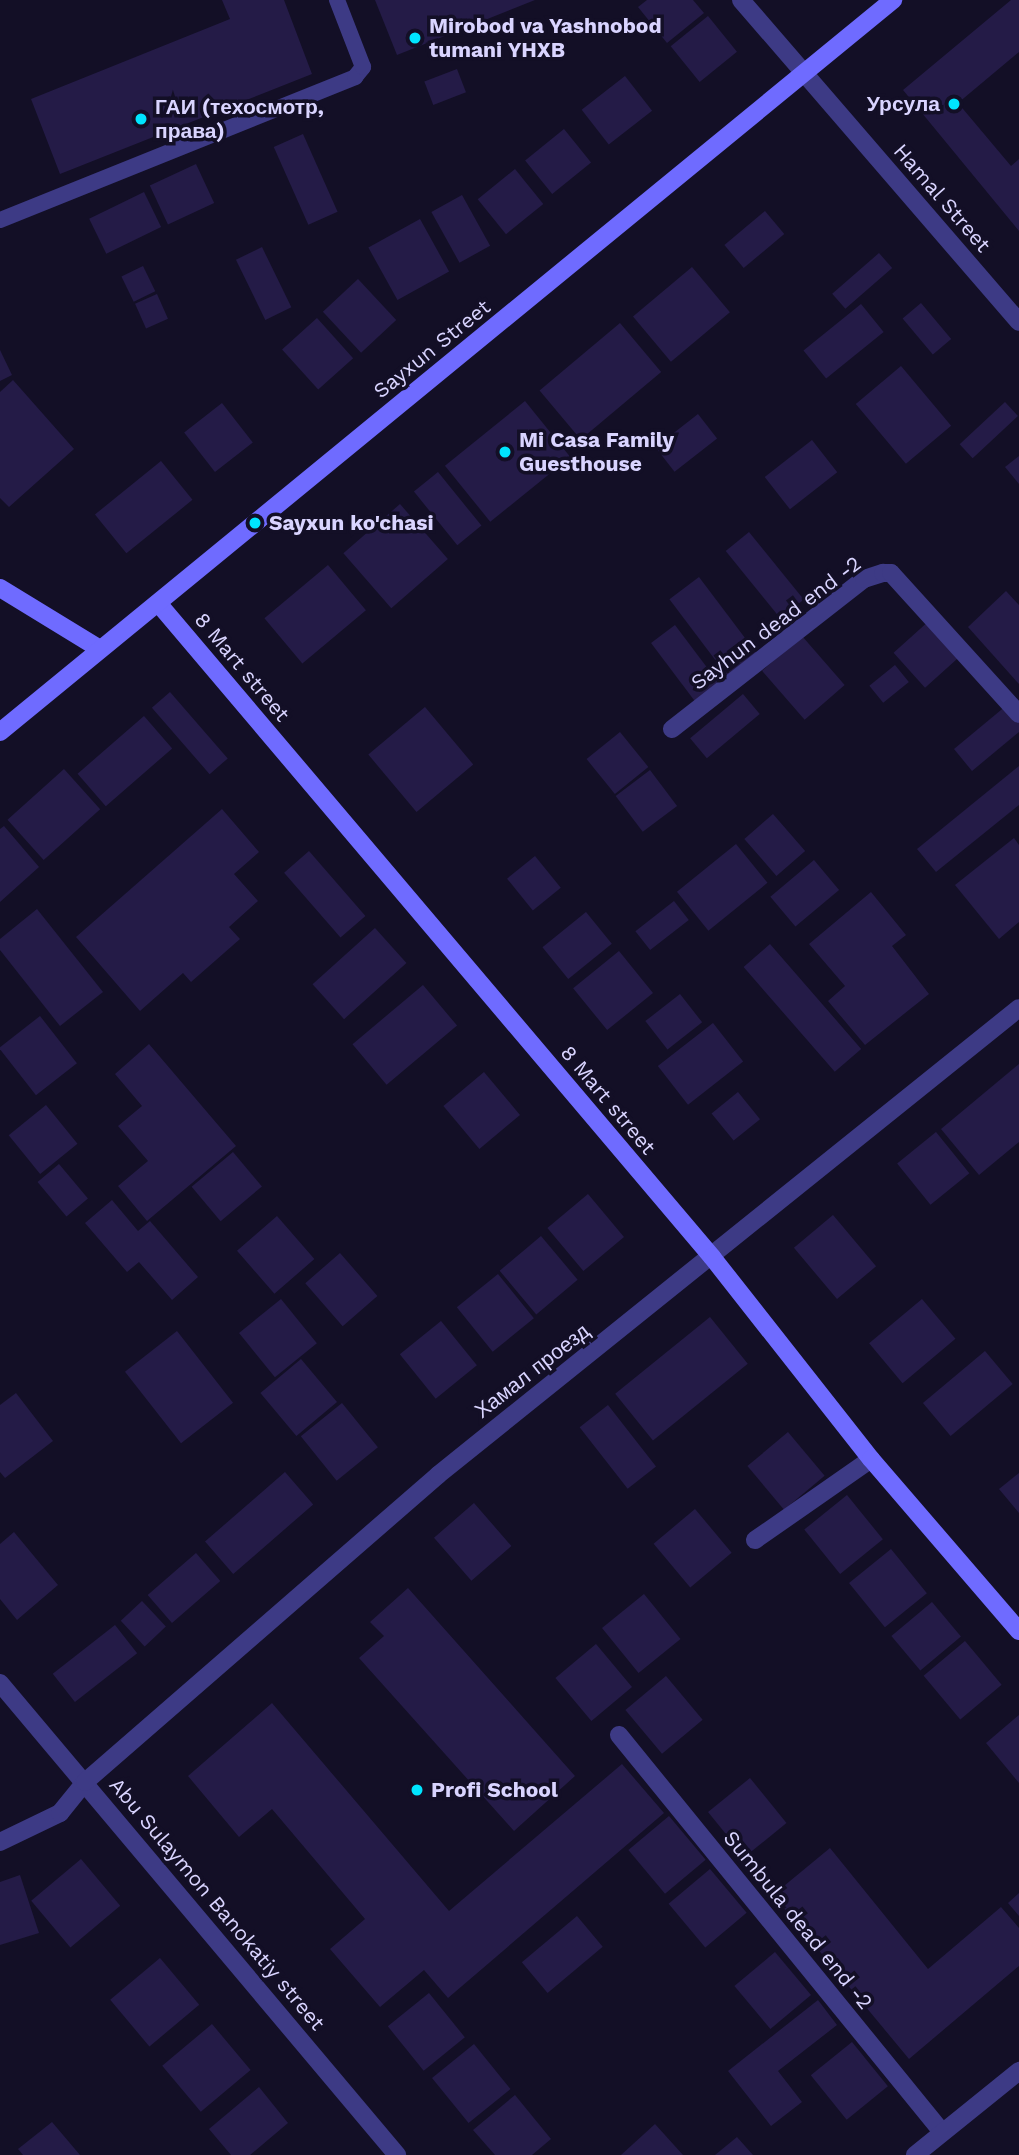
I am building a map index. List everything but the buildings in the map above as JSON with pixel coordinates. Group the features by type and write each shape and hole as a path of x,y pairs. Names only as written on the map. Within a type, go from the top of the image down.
{"street":[{"name":"Hamal Street","path":"741,0 1019,322"},
{"name":"Sayxun Street","path":"0,732 892,0"},
{"name":"Sayhun dead end -2","path":"672,729 864,579 883,573 891,573 1019,714"},
{"path":"0,588 100,649"},
{"name":"8 Mart street","path":"158,603 712,1257 871,1458 1019,1631"},
{"name":"Хамал проезд","path":"0,1842 60,1813 85,1782 438,1475 1019,1008"},
{"path":"755,1540 871,1458"},
{"name":"Abu Sulaymon Banokatiy street","path":"0,1683 397,2155"},
{"name":"Sumbula dead end -2","path":"620,1735 942,2132"},
{"path":"915,2155 1019,2071"}],"lane":[{"path":"0,220 355,77 363,67 337,0"}],"place":[{"name":"Mirobod va Yashnobod tumani YHXB","path":"415,38"},
{"name":"Урсула","path":"954,104"},
{"name":"ГАИ (техосмотр, права)","path":"141,119"},
{"name":"Mi Casa Family Guesthouse","path":"505,452"},
{"name":"Sayxun ko'chasi","path":"255,523"},
{"name":"Profi School","path":"417,1790"}]}
